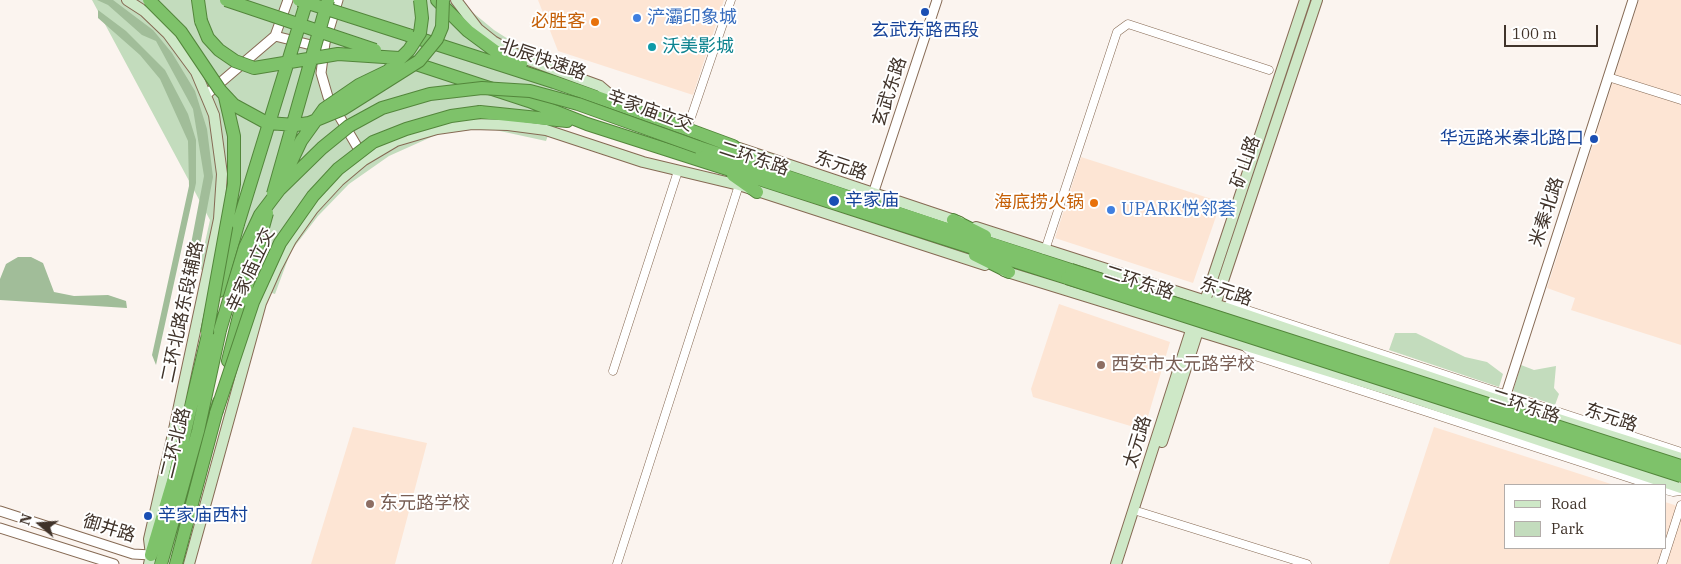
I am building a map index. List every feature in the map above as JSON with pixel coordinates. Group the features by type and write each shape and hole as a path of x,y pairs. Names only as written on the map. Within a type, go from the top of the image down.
{"highway":[{"path":"149,0 181,32 220,90 234,105 244,113 267,123 296,126 343,109 419,61 437,39 442,27 443,0"},
{"path":"158,0 182,23 209,60 225,96 233,129 234,184 214,332"},
{"path":"198,0 201,21 208,38 235,61 254,68 338,54 399,58"},
{"path":"226,0 529,101 586,124"},
{"name":"北辰快速路","path":"299,0 554,82 687,129 733,146 768,171"},
{"name":"辛家庙立交","path":"214,332 307,0"},
{"name":"辛家庙立交","path":"216,413 243,300 328,0"},
{"path":"268,210 301,141 313,121 337,99 397,65 409,50 420,33 422,18 420,0"},
{"path":"437,0 468,31 495,51 554,82"},
{"name":"辛家庙立交","path":"214,332 245,247 260,215 292,176 322,148 349,126 382,108 430,94 482,88 530,91 578,104 768,171 1018,253"},
{"name":"辛家庙立交","path":"216,413 253,302 280,243 313,196 338,169 373,142 415,126 451,116 480,112 503,112 586,124"},
{"name":"二环东路","path":"586,124 944,239 1069,274 1681,466"},
{"path":"723,168 757,192"},
{"path":"953,220 1018,253 1069,274"},
{"path":"944,239 1009,272"},
{"name":"二环东路","path":"1069,274 1681,476"},
{"name":"二环北路","path":"155,562 174,478 214,332"},
{"name":"二环北路","path":"155,562 198,431 214,332"},
{"name":"二环北路","path":"177,558 216,413"}],"main road":[{"name":"二环北路东段辅路","path":"126,0 144,11 168,34 196,72 207,94 218,130 222,191 195,335 149,539 155,562"},
{"path":"456,0 478,29 493,41 522,58 600,86 624,107"},
{"name":"矿山路","path":"1210,303 1305,0"},
{"name":"矿山路","path":"1194,330 1210,303 1317,0"},
{"path":"189,564 261,303 291,240 313,209 339,181 364,160 396,141 437,129 472,124 546,130 643,162 739,185 1242,345 1662,484"},
{"name":"东元路","path":"733,146 873,194 1504,398 1681,458"},
{"name":"太元路","path":"1123,564 1194,330"},
{"name":"太元路","path":"1116,564 1194,330"},
{"path":"1666,485 1681,490"}],"street":[{"path":"207,94 275,36 288,0"},
{"path":"338,0 324,48 321,74 328,97 364,160"},
{"path":"687,129 731,0"},
{"name":"玄武东路","path":"873,194 936,0"},
{"name":"米秦北路","path":"1495,430 1633,0"},
{"path":"1045,250 1117,32 1128,24 1270,70"},
{"path":"275,36 324,48"},
{"path":"1608,77 1681,100"},
{"path":"613,371 678,171"},
{"path":"617,564 739,185"},
{"path":"1504,398 1681,452"},
{"path":"1495,430 1648,484"},
{"path":"1666,490 1673,492 1681,490"},
{"path":"1662,564 1681,505"},
{"name":"御井路","path":"0,511 155,562"},
{"path":"1140,512 1307,564"},
{"name":"御井路","path":"0,528 114,564"}],"shaded area":[{"path":"538,0 724,0 693,95 558,51"},
{"path":"1639,0 1681,0 1681,345 1571,310 1575,298 1547,288"},
{"path":"1081,157 1221,202 1193,283 1055,238"},
{"name":"西安市太元路学校","path":"1059,304 1170,342 1144,430 1033,397 1031,389"},
{"name":"东元路学校","path":"353,427 427,443 395,564 311,564"},
{"path":"1434,427 1611,484 1504,484 1504,549 1666,549 1666,502 1681,507 1681,564 1389,564"}],"green space":[{"path":"92,0 463,0 471,11 494,30 519,46 572,67 546,141 486,128 438,134 389,156 349,184 318,216 291,251 275,294 199,269 210,220"},
{"path":"97,0 113,0 153,30 172,53 195,91 207,129 213,177 200,246 191,244 204,176 193,109 156,41 142,35 108,5"},
{"path":"98,10 126,31 165,70 188,114 196,140 196,183 156,365 152,355 189,186 188,141 160,79 140,55 98,18"},
{"path":"18,257 31,257 43,263 54,292 74,296 108,295 126,301 127,308 0,300 0,279 6,264"},
{"path":"1395,333 1416,333 1465,357 1487,362 1503,374 1499,387 1389,350"},
{"path":"1521,365 1534,370 1556,366 1554,388 1559,394 1555,405 1513,391"}],"place":[{"name":"玄武东路西段","path":"925,12"},
{"name":"浐灞印象城","path":"637,18"},
{"name":"必胜客","path":"595,22"},
{"name":"沃美影城","path":"652,47"},
{"name":"华远路米秦北路口","path":"1594,139"},
{"name":"辛家庙","path":"834,201"},
{"name":"海底捞火锅","path":"1094,203"},
{"name":"UPARK悦邻荟","path":"1111,210"},
{"name":"西安市太元路学校","path":"1101,365"},
{"name":"东元路学校","path":"370,504"},
{"name":"辛家庙西村","path":"148,516"}]}
